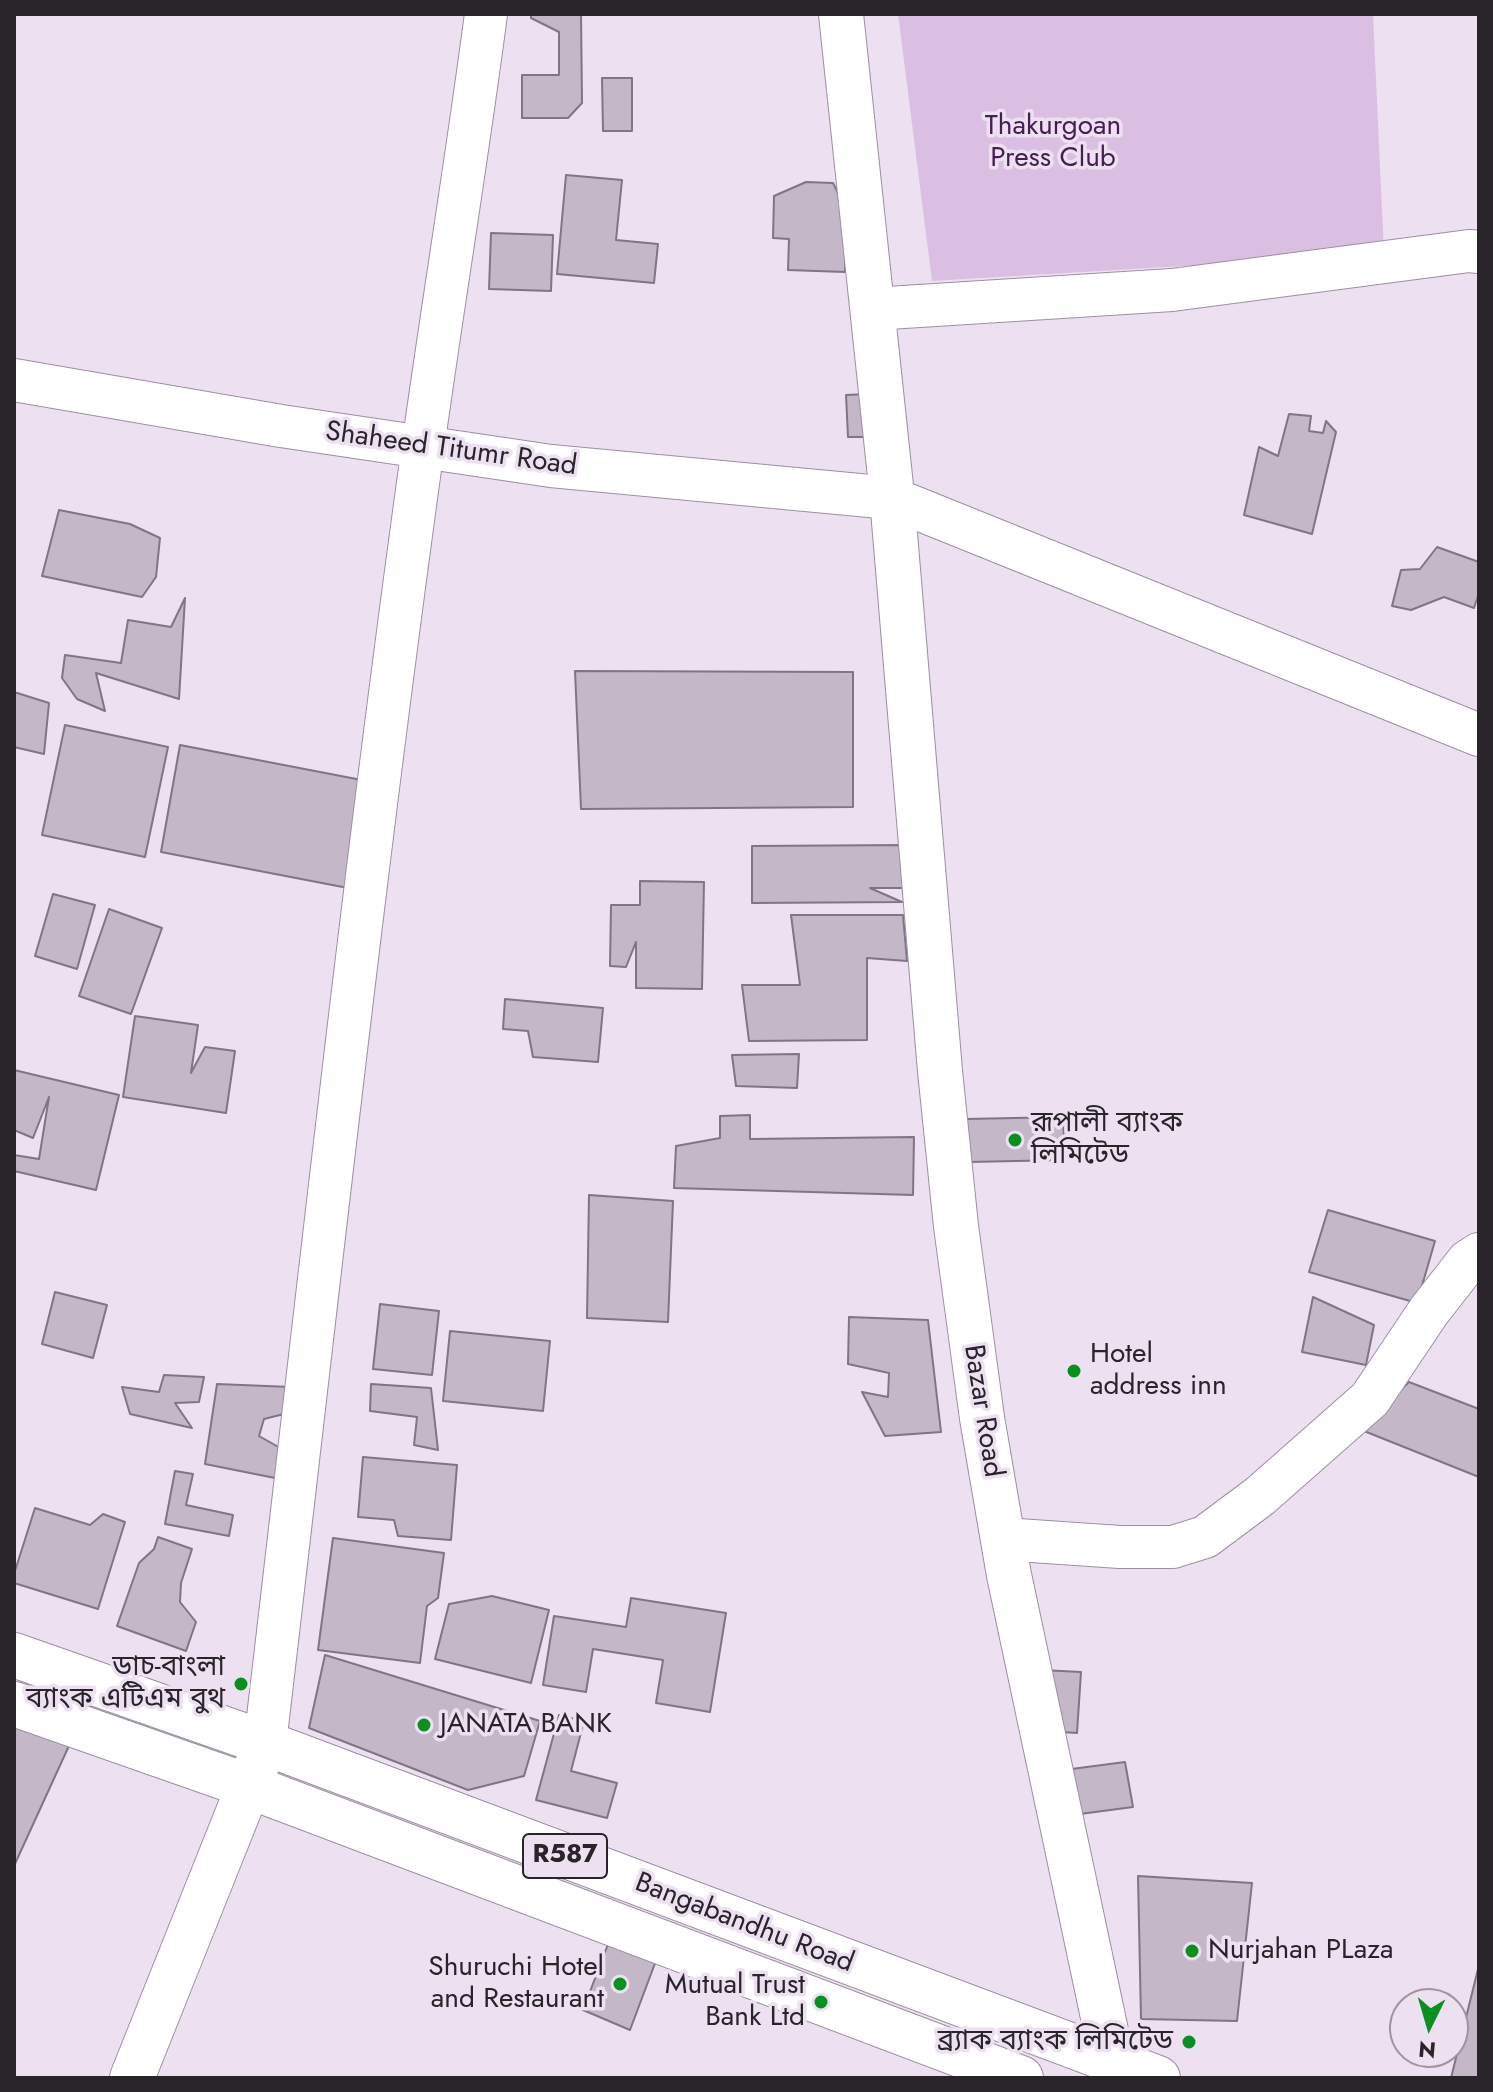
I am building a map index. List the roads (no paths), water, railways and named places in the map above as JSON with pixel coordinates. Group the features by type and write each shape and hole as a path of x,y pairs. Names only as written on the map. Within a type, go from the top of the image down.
{"street":[{"path":"132,2078 265,1743 358,945 423,446 486,14"},
{"name":"Bazar Road","path":"841,14 891,498 956,1226 982,1418 1003,1539 1115,2070"},
{"path":"872,309 1172,290 1479,252"},
{"name":"Shaheed Titumr Road","path":"14,380 281,426 551,466 891,498 1479,735"},
{"path":"1003,1539 1173,1547 1205,1537 1260,1496 1370,1399 1429,1311 1468,1261 1479,1254"},
{"name":"Bangabandhu Road","path":"14,1655 265,1743 1115,2070"},
{"name":"Bangabandhu Road","path":"14,1704 248,1786 1021,2078"},
{"name":"R587","path":"1115,2070 1158,2078"}],"place":[{"name":"রূপালী ব্যাংক লিমিটেড","path":"1015,1140"},
{"name":"Hotel address inn","path":"1074,1371"},
{"name":"ডাচ-বাংলা ব্যাংক এটিএম বুথ","path":"241,1684"},
{"name":"JANATA BANK","path":"424,1725"},
{"name":"Nurjahan PLaza","path":"1192,1951"},
{"name":"Shuruchi Hotel and Restaurant","path":"620,1984"},
{"name":"Mutual Trust Bank Ltd","path":"821,2002"},
{"name":"ব্র্যাক ব্যাংক লিমিটেড","path":"1189,2042"}],"park label":[{"name":"Thakurgoan Press Club","path":"1053,143"}]}
